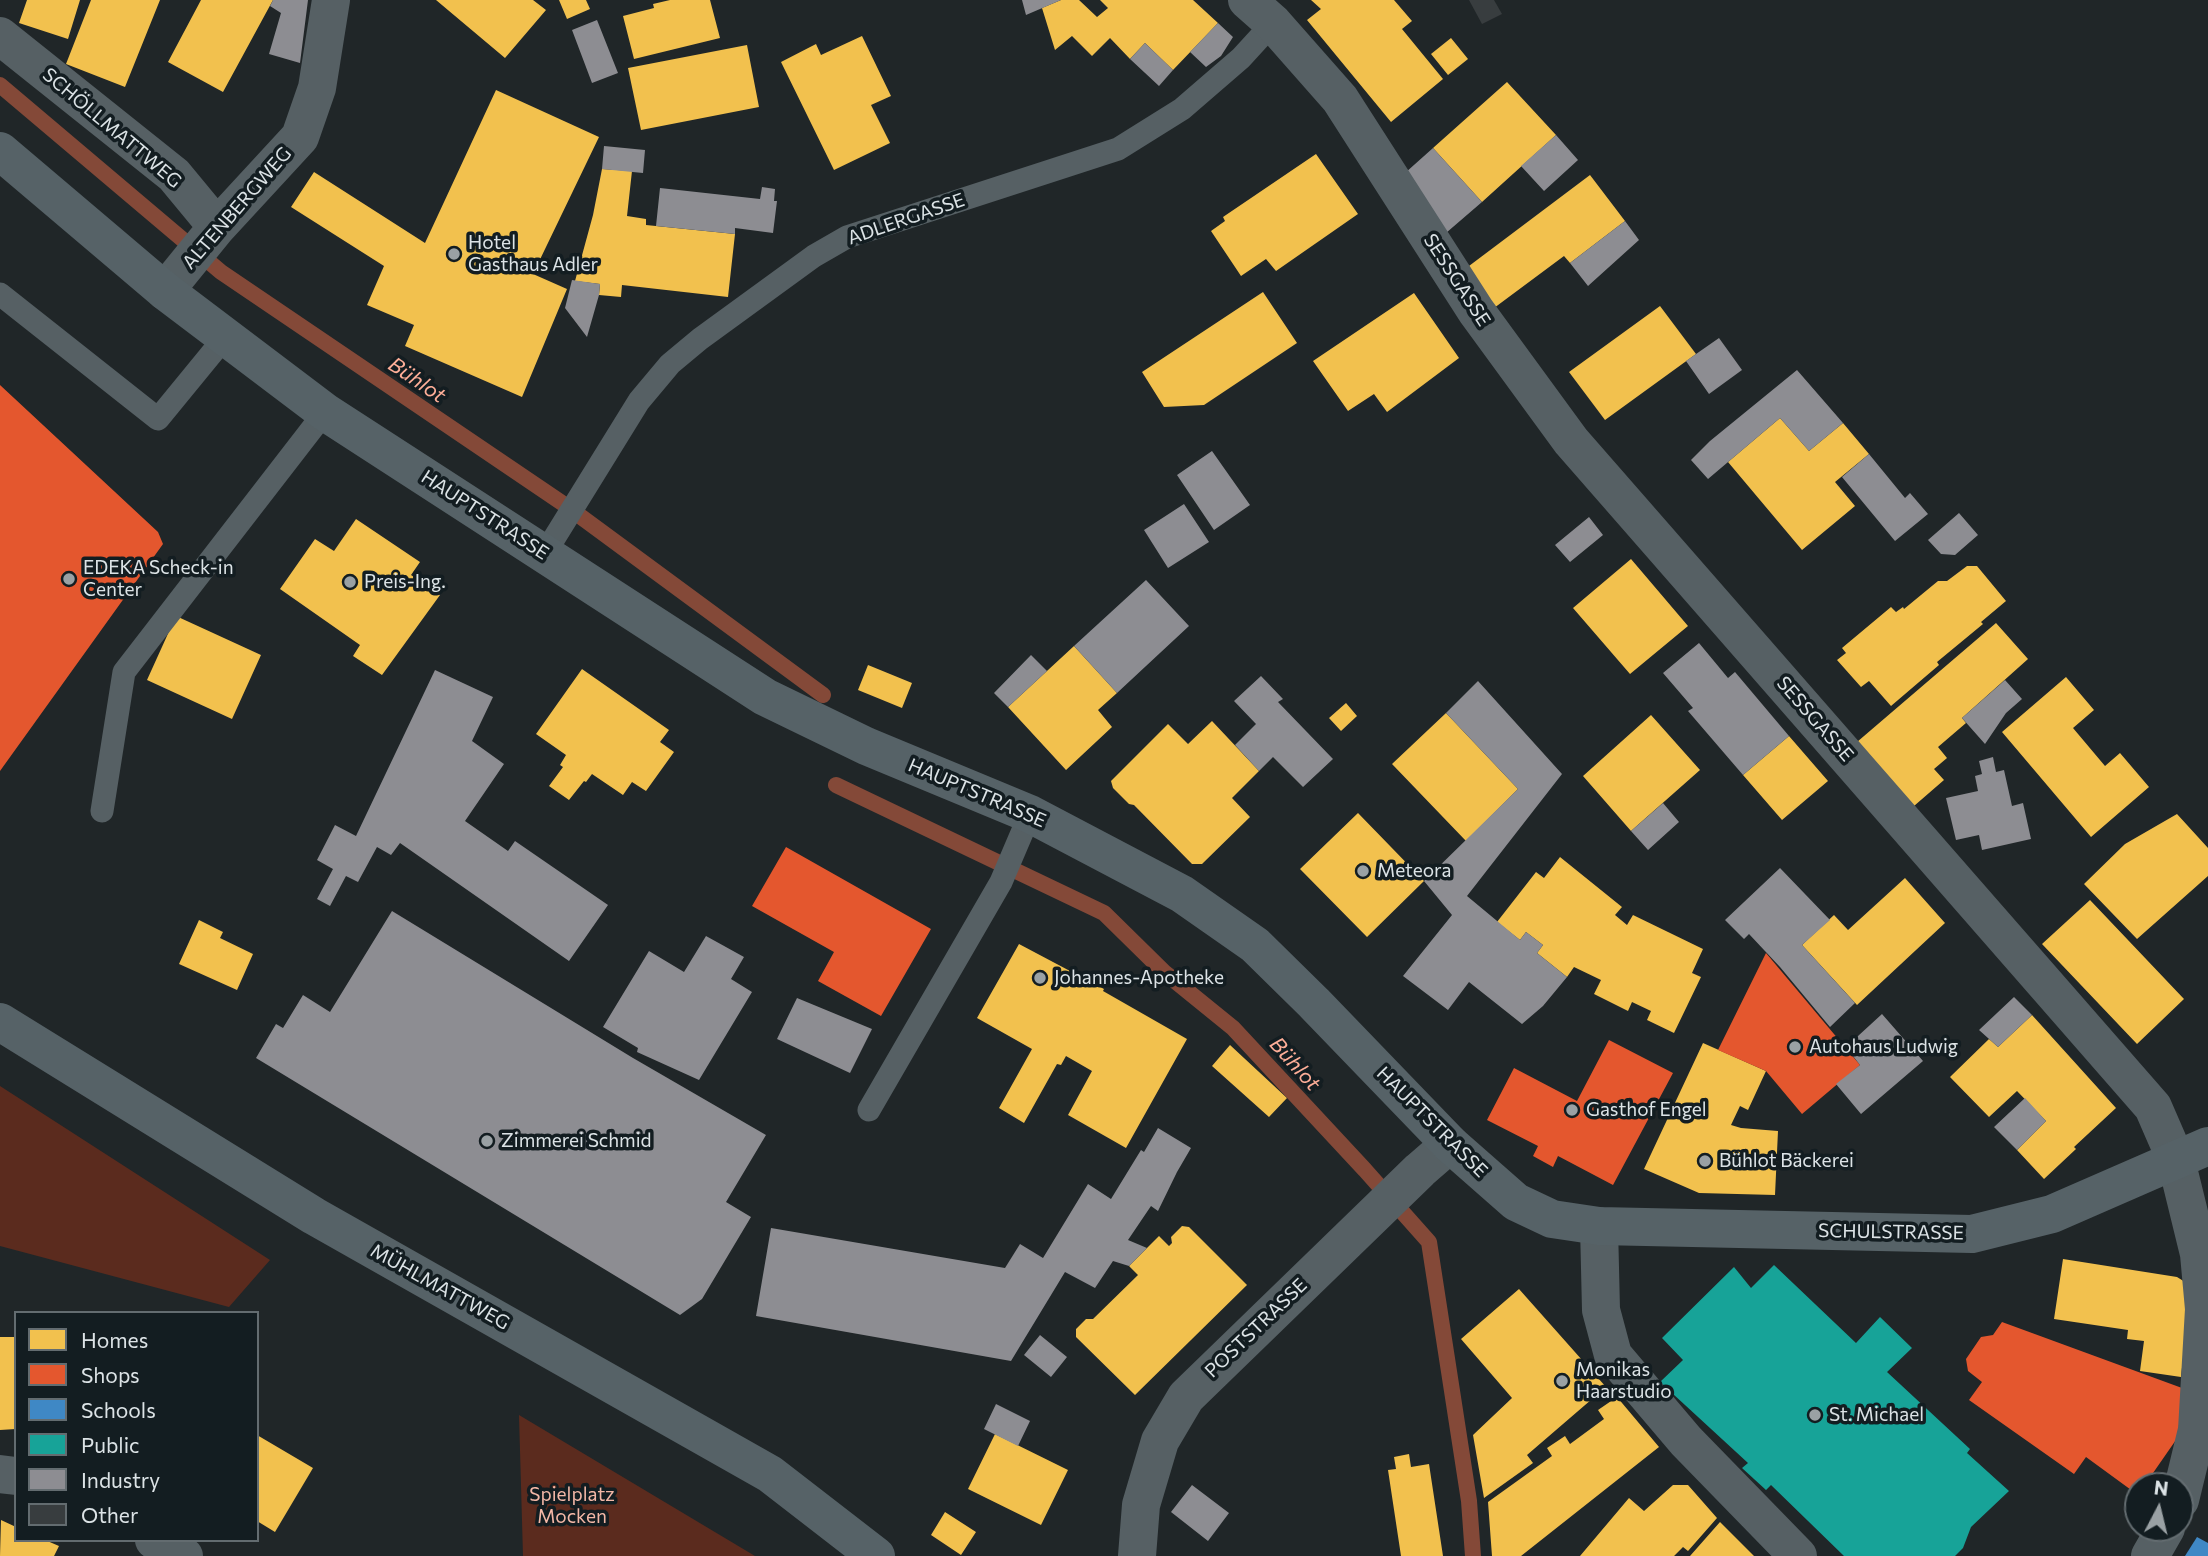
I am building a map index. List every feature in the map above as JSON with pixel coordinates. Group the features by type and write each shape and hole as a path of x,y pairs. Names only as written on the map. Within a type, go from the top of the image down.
{"street":[{"name":"ALTENBERGWEG","path":"175,280 217,227 300,137 317,88 331,0"},
{"name":"SESSGASSE","path":"1260,12 1340,99 1476,311 1570,440 2192,1153 2204,1309 2197,1430 2187,1472"},
{"name":"SCHÖLLMATTWEG","path":"0,36 174,175 217,227"},
{"name":"HAUPTSTRASSE","path":"0,151 175,280 226,336 325,412 552,542 765,697 866,746 1030,814 1182,894 1255,945 1450,1144 1516,1202 1552,1219 1599,1226"},
{"name":"MÜHLMATTWEG","path":"0,1022 314,1216 770,1474 876,1556"},
{"name":"POSTSTRASSE","path":"1137,1556 1141,1505 1160,1441 1186,1397 1450,1144"},
{"name":"SCHULSTRASSE","path":"1599,1226 1972,1234 2052,1214 2192,1153"},
{"path":"1599,1226 1601,1310 1613,1355 1686,1441 1798,1556"},
{"path":"158,1542 184,1556"}],"lane":[{"name":"ADLERGASSE","path":"552,542 639,401 670,365 700,339 814,256 847,237 1118,149 1182,109 1241,58 1260,12"},
{"path":"0,294 158,419 226,336"},
{"path":"102,811 124,672 325,412"},
{"path":"869,1110 1001,882 1030,814"}],"green space":[{"path":"0,1086 270,1260 229,1307 0,1246"},
{"name":"Spielplatz Mocken","path":"519,1415 755,1556 523,1556"}],"building: Homes":[{"path":"27,0 80,0 68,39 19,23"},
{"path":"91,0 160,0 125,87 66,64"},
{"path":"201,0 273,0 223,92 168,62"},
{"path":"436,0 533,0 546,10 505,58"},
{"path":"559,0 586,0 590,9 567,19"},
{"path":"670,0 710,0 720,38 634,59 623,16 654,8 653,4"},
{"path":"1061,0 1079,0 1097,17 1108,8 1100,0 1193,0 1218,23 1173,70 1145,43 1130,59 1110,38 1092,56 1072,36 1055,50 1042,8"},
{"path":"1311,0 1394,0 1412,21 1402,29 1443,79 1391,122 1307,20 1321,9"},
{"path":"862,36 891,96 871,105 890,143 834,170 781,62 816,44 821,55"},
{"path":"1451,38 1468,59 1448,75 1431,54"},
{"path":"747,45 759,107 641,130 628,68"},
{"path":"1507,82 1556,135 1482,202 1433,148"},
{"name":"Hotel Gasthaus Adler","path":"496,90 599,137 533,274 567,289 522,397 405,346 414,325 367,305 384,266 291,207 314,172 425,243"},
{"path":"1316,154 1358,214 1276,271 1266,259 1241,276 1211,231 1225,221 1223,217"},
{"path":"602,169 632,171 627,216 646,219 646,225 735,234 728,297 622,285 621,297 599,295 600,284 575,281"},
{"path":"1590,175 1625,221 1570,263 1564,256 1490,311 1461,272"},
{"path":"1263,292 1297,343 1204,405 1164,407 1142,372"},
{"path":"1414,293 1459,358 1387,412 1374,394 1348,411 1313,361"},
{"path":"1660,306 1696,354 1605,420 1569,372"},
{"path":"1780,418 1809,451 1843,423 1869,454 1835,482 1855,506 1802,550 1728,462"},
{"path":"356,519 420,562 411,575 440,595 382,675 353,656 360,645 280,589 315,539 334,551"},
{"path":"1631,559 1688,626 1630,674 1573,608"},
{"path":"1967,566 1977,566 2006,601 1891,706 1869,681 1861,687 1837,660 1846,653 1842,648 1891,607 1896,612 1903,607 1904,609 1938,581 1947,581"},
{"path":"176,616 261,655 232,719 147,680"},
{"path":"1996,623 2028,659 1962,718 1966,723 1938,747 1947,758 1934,769 1944,780 1914,806 1857,742"},
{"path":"1074,646 1117,693 1098,710 1112,727 1066,770 1008,707"},
{"path":"868,665 912,683 902,708 858,690"},
{"path":"582,669 669,730 660,742 674,752 646,791 632,782 623,795 592,774 569,800 549,786 563,767 560,765 566,755 536,734"},
{"path":"2066,677 2094,710 2073,728 2105,766 2120,753 2149,787 2091,837 2002,732"},
{"path":"1346,703 1357,716 1341,731 1329,718"},
{"path":"1446,713 1518,789 1466,841 1392,764"},
{"path":"1651,715 1700,770 1631,831 1583,776"},
{"path":"1212,721 1259,771 1232,798 1250,817 1202,864 1192,864 1134,805 1129,804 1113,788 1111,781 1168,724 1188,744"},
{"path":"1789,736 1828,781 1782,820 1743,775"},
{"path":"1358,813 1424,881 1367,937 1300,869"},
{"path":"2177,814 2208,848 2208,876 2137,939 2084,884 2125,844"},
{"path":"1560,857 1622,907 1615,915 1627,925 1633,915 1703,949 1692,973 1701,977 1674,1033 1647,1020 1651,1011 1632,1002 1628,1011 1594,994 1601,980 1574,967 1567,977 1537,953 1543,945 1526,932 1520,940 1497,922 1536,872 1544,878"},
{"path":"1905,878 1945,923 1857,1005 1802,945 1834,915 1848,930"},
{"path":"2090,900 2184,999 2137,1044 2042,944"},
{"path":"199,920 223,932 220,938 253,954 237,990 179,964"},
{"path":"1019,944 1104,989 1103,991 1187,1039 1126,1148 1068,1115 1092,1071 1066,1056 1061,1065 1057,1064 1024,1123 999,1108 1032,1049 977,1018"},
{"path":"2032,1015 2116,1108 2044,1179 2017,1150 2046,1121 2017,1091 1989,1117 1950,1077 1989,1039 1998,1047"},
{"path":"1703,1043 1766,1071 1748,1110 1740,1106 1731,1125 1778,1131 1775,1195 1699,1193 1644,1169"},
{"path":"1230,1045 1287,1098 1269,1117 1212,1066"},
{"path":"1182,1226 1189,1227 1247,1285 1135,1395 1076,1337 1076,1329 1086,1319 1093,1319 1138,1275 1129,1266 1159,1236 1169,1246 1172,1243 1171,1237"},
{"path":"2063,1259 2177,1277 2185,1282 2190,1291 2181,1377 2140,1371 2144,1341 2127,1339 2128,1330 2054,1319"},
{"path":"1519,1289 1606,1387 1527,1455 1533,1463 1484,1498 1473,1435 1512,1398 1461,1339"},
{"path":"0,1337 14,1337 14,1429 0,1430"},
{"path":"1617,1397 1659,1447 1521,1556 1492,1556 1488,1502 1552,1456 1547,1448 1565,1436 1570,1444 1604,1419 1598,1410"},
{"path":"995,1434 1068,1470 1041,1525 968,1489"},
{"path":"259,1436 313,1468 275,1532 259,1522"},
{"path":"1409,1454 1411,1467 1429,1464 1443,1556 1401,1556 1388,1470 1396,1469 1394,1457"},
{"path":"1673,1485 1688,1485 1717,1518 1688,1551 1683,1547 1674,1556 1580,1556 1629,1498 1644,1511"},
{"path":"945,1512 976,1532 961,1555 931,1535"},
{"path":"1,1520 14,1526 14,1542 50,1542 59,1546 54,1556 0,1556"},
{"path":"1720,1522 1754,1556 1690,1556"}],"building: Shops":[{"name":"EDEKA Scheck-in Center","path":"0,385 158,532 163,544 0,771"},
{"path":"786,847 931,929 881,1016 818,981 834,952 752,906"},
{"path":"1766,953 1860,1065 1802,1114 1766,1071 1718,1050"},
{"name":"Gasthof Engel","path":"1609,1040 1673,1073 1613,1185 1558,1156 1553,1167 1533,1156 1538,1146 1487,1120 1514,1068 1577,1101"},
{"path":"2002,1322 2182,1388 2178,1437 2154,1472 2124,1472 2124,1485 2086,1457 2074,1474 1969,1400 1982,1382 1968,1371 1966,1359 1981,1337 1993,1335"}],"building: Schools":[{"path":"2197,1537 2208,1543 2208,1556 2185,1556"}],"building: Public":[{"name":"St. Michael","path":"1774,1265 1856,1343 1880,1317 1912,1348 1887,1372 1970,1449 1967,1453 2009,1491 1971,1527 1963,1548 1955,1556 1844,1556 1771,1485 1766,1490 1742,1468 1748,1463 1660,1382 1683,1360 1662,1338 1734,1267 1751,1288"}],"building: Industry":[{"path":"273,0 308,0 300,63 269,54 281,13 270,6"},
{"path":"1022,0 1061,0 1026,15"},
{"path":"597,20 618,73 592,83 572,30"},
{"path":"1218,23 1233,37 1221,56 1206,67 1190,52"},
{"path":"1145,43 1173,70 1159,86 1130,59"},
{"path":"1556,135 1578,160 1544,191 1521,166"},
{"path":"604,146 645,150 643,173 602,169"},
{"path":"1433,148 1482,202 1446,233 1405,173"},
{"path":"762,187 775,189 774,201 777,201 773,233 735,228 735,234 656,226 660,188 760,199"},
{"path":"1625,221 1639,240 1588,286 1570,263"},
{"path":"572,280 600,284 587,337 565,308"},
{"path":"1719,338 1742,370 1709,394 1686,361"},
{"path":"1797,370 1843,423 1809,451 1780,418 1708,479 1691,460 1710,441"},
{"path":"1212,451 1250,505 1214,530 1177,475"},
{"path":"1869,454 1905,498 1910,493 1928,514 1895,541 1842,477"},
{"path":"1184,504 1209,542 1168,568 1144,530"},
{"path":"1959,513 1978,535 1955,555 1941,554 1928,540"},
{"path":"1589,517 1603,535 1570,562 1555,545"},
{"path":"1146,580 1189,626 1117,693 1074,646"},
{"path":"1699,643 1728,678 1735,672 1789,736 1743,775 1688,711 1693,708 1663,673"},
{"path":"1031,655 1047,671 1008,707 994,693"},
{"path":"435,670 493,697 472,741 504,764 465,821 508,851 515,841 608,905 569,961 400,843 391,855 377,847 358,882 346,876 330,906 317,899 333,869 317,860 335,825 356,836"},
{"path":"1261,676 1283,699 1278,702 1333,759 1303,787 1273,757 1259,771 1235,745 1256,724 1234,701"},
{"path":"2005,680 2022,699 2006,713 1985,744 1962,718"},
{"path":"1478,681 1562,774 1467,896 1520,940 1526,932 1543,945 1537,953 1567,977 1543,1006 1522,1024 1469,982 1448,1010 1403,976 1452,915 1424,881 1518,789 1446,713"},
{"path":"1993,757 1996,772 2004,770 2012,806 2023,803 2031,839 1982,850 1979,835 1956,840 1946,798 1978,791 1975,776 1982,774 1979,761"},
{"path":"1663,803 1679,822 1648,850 1631,831"},
{"path":"1780,868 1830,920 1802,945 1855,1003 1830,1027 1749,934 1744,939 1725,920"},
{"name":"Zimmerei Schmid","path":"392,911 633,1058 766,1135 726,1202 751,1217 702,1299 680,1315 256,1058 276,1024 283,1028 303,995 330,1012"},
{"path":"706,936 744,957 731,979 752,992 699,1080 637,1052 638,1048 603,1027 649,951 684,972"},
{"path":"2014,997 2032,1015 1998,1047 1979,1030"},
{"path":"797,998 872,1029 850,1073 777,1039"},
{"path":"1882,1014 1923,1061 1861,1114 1836,1084 1860,1065 1846,1047"},
{"path":"2025,1098 2046,1121 2017,1150 1994,1127"},
{"path":"1158,1128 1191,1148 1158,1211 1151,1206 1128,1240 1147,1248 1129,1266 1113,1261 1095,1288 1065,1272 1011,1361 756,1316 771,1228 1005,1268 1020,1244 1043,1258 1088,1184 1111,1199"},
{"path":"1040,1335 1067,1357 1051,1377 1024,1355"},
{"path":"996,1404 1030,1421 1018,1446 984,1429"},
{"path":"1192,1485 1229,1513 1208,1541 1171,1512"}],"building: Other":[{"path":"1469,0 1494,0 1502,14 1482,24"}],"waterway":[{"name":"Bühlot","path":"0,85 221,272 565,505 823,695"},
{"name":"Bühlot","path":"836,785 1104,913 1164,972 1233,1028 1429,1242 1469,1501 1473,1556"}],"place":[{"name":"Hotel Gasthaus Adler","path":"454,254"},
{"name":"EDEKA Scheck-in Center","path":"69,579"},
{"name":"Preis-Ing.","path":"350,582"},
{"name":"Meteora","path":"1363,871"},
{"name":"Johannes-Apotheke","path":"1040,978"},
{"name":"Autohaus Ludwig","path":"1795,1047"},
{"name":"Gasthof Engel","path":"1572,1110"},
{"name":"Zimmerei Schmid","path":"487,1141"},
{"name":"Bühlot Bäckerei","path":"1705,1161"},
{"name":"Monikas Haarstudio","path":"1562,1381"},
{"name":"St. Michael","path":"1815,1415"}]}
